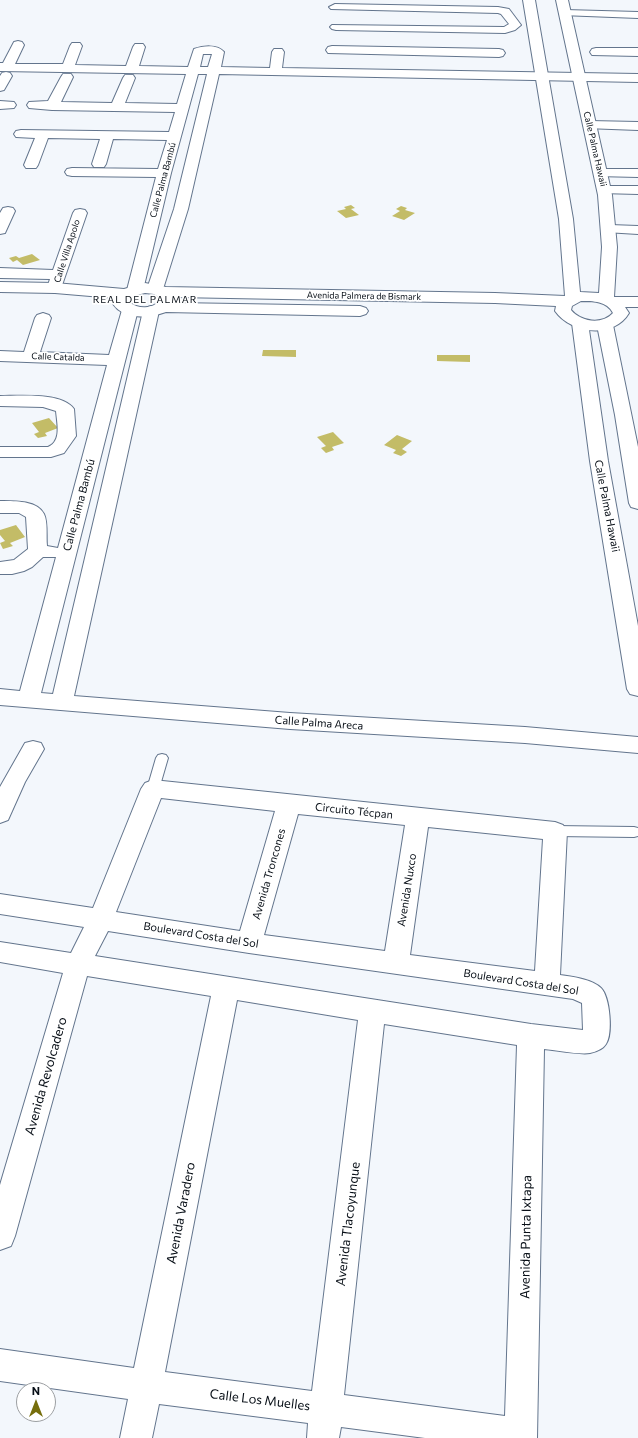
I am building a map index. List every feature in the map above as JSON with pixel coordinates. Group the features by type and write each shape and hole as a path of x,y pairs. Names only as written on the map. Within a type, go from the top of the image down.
{"street":[{"name":"Calle Palma Hawaii","path":"529,0 566,219 571,310 621,583 638,689"},
{"path":"335,7 498,10 505,11 515,25"},
{"name":"Calle Palma Hawaii","path":"565,13 590,125 599,139 601,173 605,190 610,230 610,301"},
{"path":"565,13 638,14"},
{"path":"565,13 583,26"},
{"path":"336,27 505,30 515,25 533,25"},
{"path":"0,88 4,70 18,46"},
{"path":"52,106 67,73 76,46"},
{"path":"117,107 139,47"},
{"path":"596,52 638,47"},
{"name":"Calle Palma Bambú","path":"28,700 97,437 116,360 128,299 198,52 208,50 218,52 212,71"},
{"path":"337,73 336,50 499,53"},
{"path":"398,51 398,74"},
{"path":"276,72 278,52"},
{"path":"4,70 130,74 212,71 638,78"},
{"path":"62,702 207,102 212,71"},
{"path":"33,105 182,108"},
{"path":"590,125 638,126"},
{"path":"20,134 175,136"},
{"path":"31,164 43,134"},
{"path":"99,164 108,135"},
{"path":"72,172 164,172"},
{"path":"601,173 638,174"},
{"path":"605,190 638,190"},
{"path":"0,230 8,211"},
{"name":"Calle Villa Apolo","path":"56,282 80,213"},
{"path":"610,230 638,230"},
{"path":"0,273 56,282 128,299 140,312 158,300"},
{"path":"0,287 56,282"},
{"path":"512,314 571,310 590,296 610,301 638,302"},
{"name":"Avenida Palmera de Bismark","path":"158,300 487,298 571,310"},
{"path":"0,301 158,300"},
{"name":"Avenida Palmera de Bismark","path":"158,300 377,311"},
{"path":"610,301 619,307 621,313 611,321"},
{"path":"571,310 592,325 638,318"},
{"path":"31,356 43,318"},
{"path":"611,321 631,415 638,503"},
{"name":"Calle Catalda","path":"0,356 116,360"},
{"path":"0,402 50,403 60,405 65,409 67,436 58,449 51,452 0,452"},
{"path":"67,436 97,437"},
{"path":"0,507 21,507 30,510 35,515 38,551"},
{"path":"0,568 17,568 38,551 66,552"},
{"name":"Calle Palma Areca","path":"0,697 290,721 525,735 638,744"},
{"path":"0,814 7,780 33,749"},
{"path":"101,919 153,788"},
{"name":"Circuito Técpan","path":"153,788 418,818 555,831"},
{"name":"Avenida Troncones","path":"249,943 289,804"},
{"name":"Avenida Nuxco","path":"396,963 418,818"},
{"path":"547,984 555,831"},
{"name":"Boulevard Costa del Sol","path":"0,904 249,943 547,984 584,991 590,994 594,999 596,1037 589,1042 531,1036 226,989 0,952"},
{"name":"Avenida Revolcadero","path":"0,1236 78,964 101,919"},
{"name":"Avenida Varadero","path":"136,1438 226,989"},
{"name":"Avenida Tlacoyunque","path":"325,1423 372,1011"},
{"name":"Avenida Punta Ixtapa","path":"521,1436 531,1036"},
{"name":"Calle Los Muelles","path":"0,1365 147,1386 325,1423 521,1436"}],"lane":[{"path":"153,788 162,758"},
{"name":"Circuito Técpan","path":"555,831 634,832"}],"shaded area":[{"path":"351,205 355,208 351,209 359,215 346,218 337,211 346,209 344,207"},
{"path":"401,206 407,208 405,210 415,213 404,220 392,216 400,211 396,209"},
{"path":"32,254 40,260 23,265 17,260 13,262 9,258 16,256 19,258"},
{"path":"263,350 296,350 296,357 262,356"},
{"path":"437,355 470,355 470,362 437,361"},
{"path":"49,418 58,428 45,433 47,436 38,438 34,434 39,432 32,423"},
{"path":"333,432 344,443 332,447 334,450 326,453 321,448 326,446 317,437"},
{"path":"397,435 412,441 402,449 407,452 401,456 393,453 396,450 384,445"},
{"path":"16,525 25,537 10,543 13,546 3,549 0,543 5,541 0,535 0,530"}],"district":[{"name":"REAL DEL PALMAR","path":"145,300"}]}
